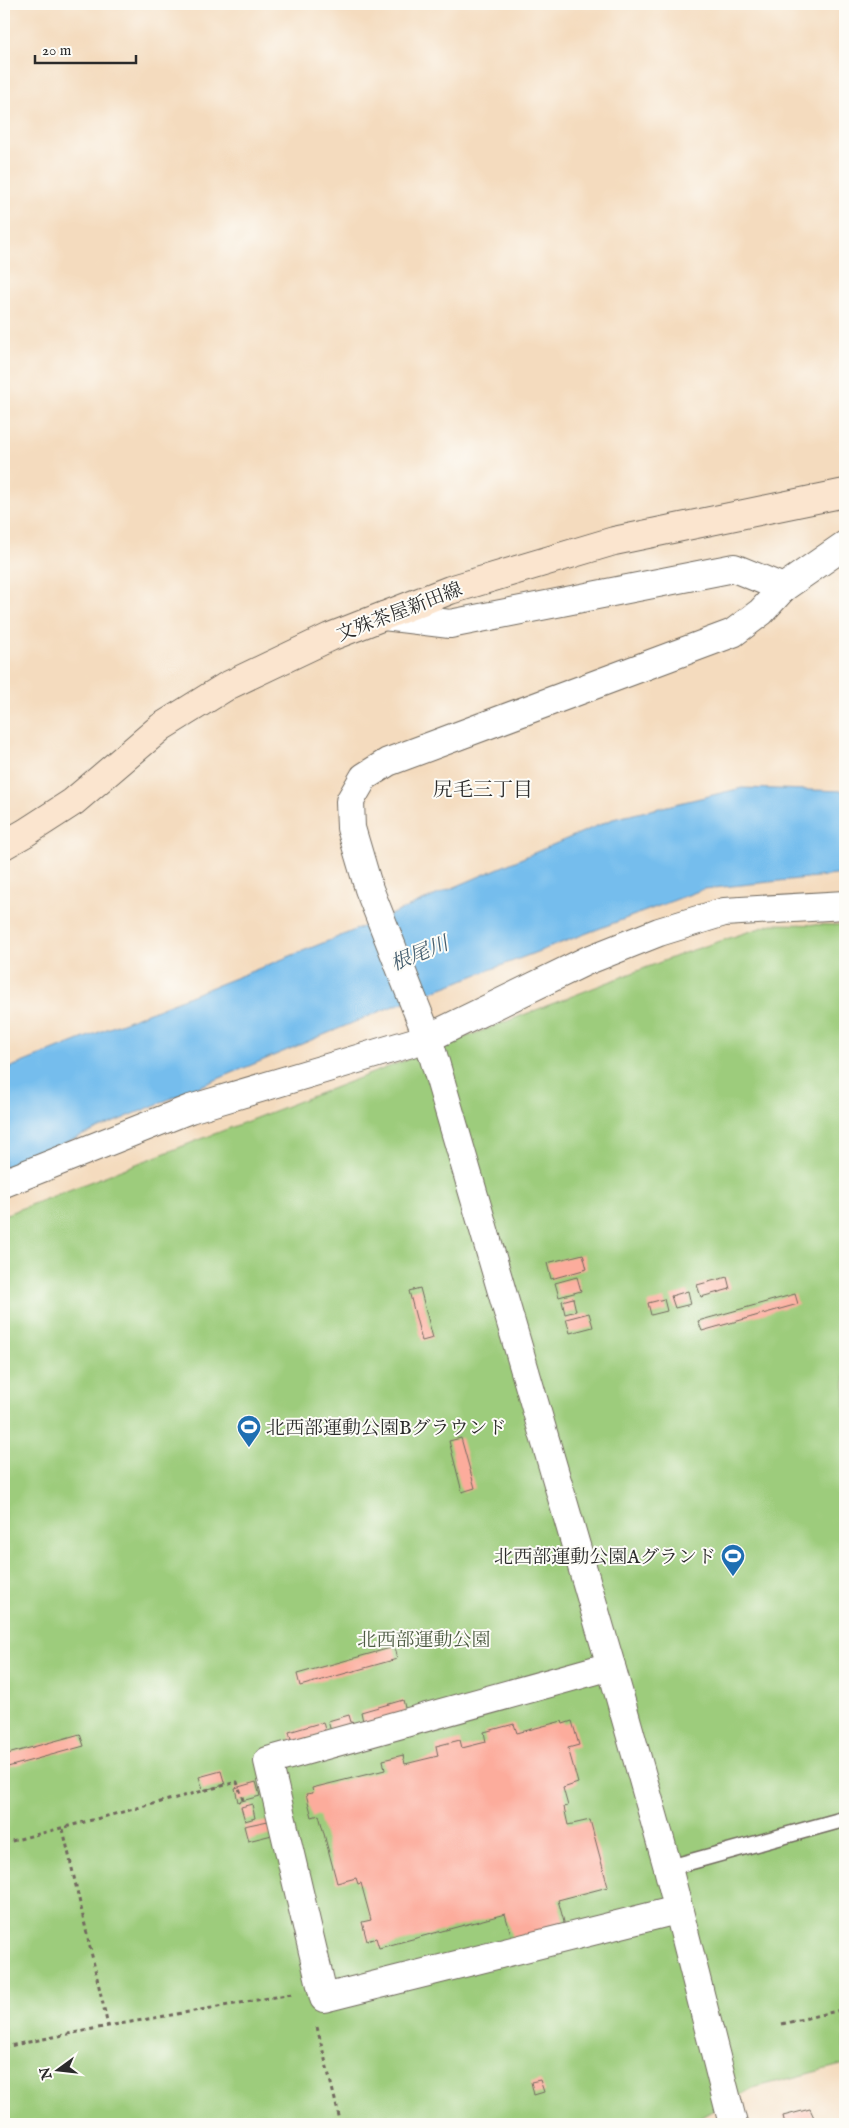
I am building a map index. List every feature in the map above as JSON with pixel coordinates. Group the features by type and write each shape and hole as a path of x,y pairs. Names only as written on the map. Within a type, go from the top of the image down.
{"main road":[{"name":"文殊茶屋新田線","path":"4,845 25,834 73,802 161,728 227,686 330,637 450,590 614,541 845,493"}],"street":[{"path":"733,2124 677,1910 668,1868 611,1666 428,1038 369,888 350,828 350,801 364,777 388,762 733,633 761,612 783,588 845,545"},
{"path":"384,616 450,624 734,568 783,588"},
{"path":"4,1183 190,1109 428,1038 586,961 659,932 724,912 845,905"},
{"path":"611,1666 268,1761 324,1998 677,1910"}],"lane":[{"path":"668,1868 845,1819"}],"path":[{"path":"4,1843 237,1782"},
{"path":"63,1829 108,2026"},
{"path":"4,2047 108,2026 298,1993"},
{"path":"782,2024 845,2009"}],"green space":[{"name":"北西部運動公園","path":"772,924 845,925 845,2064 753,2088 689,2124 4,2124 4,1215 684,953"}],"water":[{"name":"根尾川","path":"742,788 845,791 845,874 704,889 386,1009 4,1168 4,1070 348,933 613,819"}],"building":[{"path":"583,1254 587,1269 551,1279 547,1263"},
{"path":"577,1277 581,1291 559,1297 555,1283"},
{"path":"727,1277 730,1289 701,1297 697,1285"},
{"path":"420,1288 433,1338 422,1341 409,1291"},
{"path":"688,1291 691,1304 675,1308 671,1296"},
{"path":"795,1294 798,1304 702,1331 698,1321"},
{"path":"573,1298 576,1311 565,1314 562,1301"},
{"path":"664,1299 667,1311 651,1315 648,1303"},
{"path":"589,1313 593,1327 570,1333 566,1319"},
{"path":"461,1438 475,1488 462,1492 449,1441"},
{"path":"394,1647 397,1659 300,1686 297,1674"},
{"path":"403,1700 407,1715 364,1726 361,1712"},
{"path":"349,1715 353,1729 332,1735 328,1721"},
{"path":"562,1721 563,1724 572,1721 579,1745 568,1748 578,1783 563,1788 568,1806 564,1807 568,1825 590,1820 608,1887 558,1900 564,1922 562,1928 512,1938 505,1914 379,1948 376,1938 367,1941 362,1922 371,1920 361,1883 358,1884 356,1878 337,1883 319,1815 312,1817 306,1794 313,1793 312,1788 385,1770 383,1760 403,1755 405,1764 438,1756 436,1746 460,1740 462,1748 486,1742 484,1732 514,1724 517,1733"},
{"path":"323,1722 326,1734 292,1744 289,1732"},
{"path":"80,1734 84,1746 4,1768 4,1755"},
{"path":"221,1771 225,1785 203,1790 199,1777"},
{"path":"256,1782 260,1796 238,1802 235,1788"},
{"path":"252,1804 255,1818 245,1821 241,1807"},
{"path":"268,1821 272,1835 248,1841 244,1826"},
{"path":"540,2080 544,2092 534,2095 531,2082"},
{"path":"810,2109 817,2124 785,2124 783,2116"}],"place":[{"name":"北西部運動公園Bグラウンド","path":"249,1448"},
{"name":"北西部運動公園Aグランド","path":"733,1577"}],"district":[{"name":"尻毛三丁目","path":"483,789"}]}
